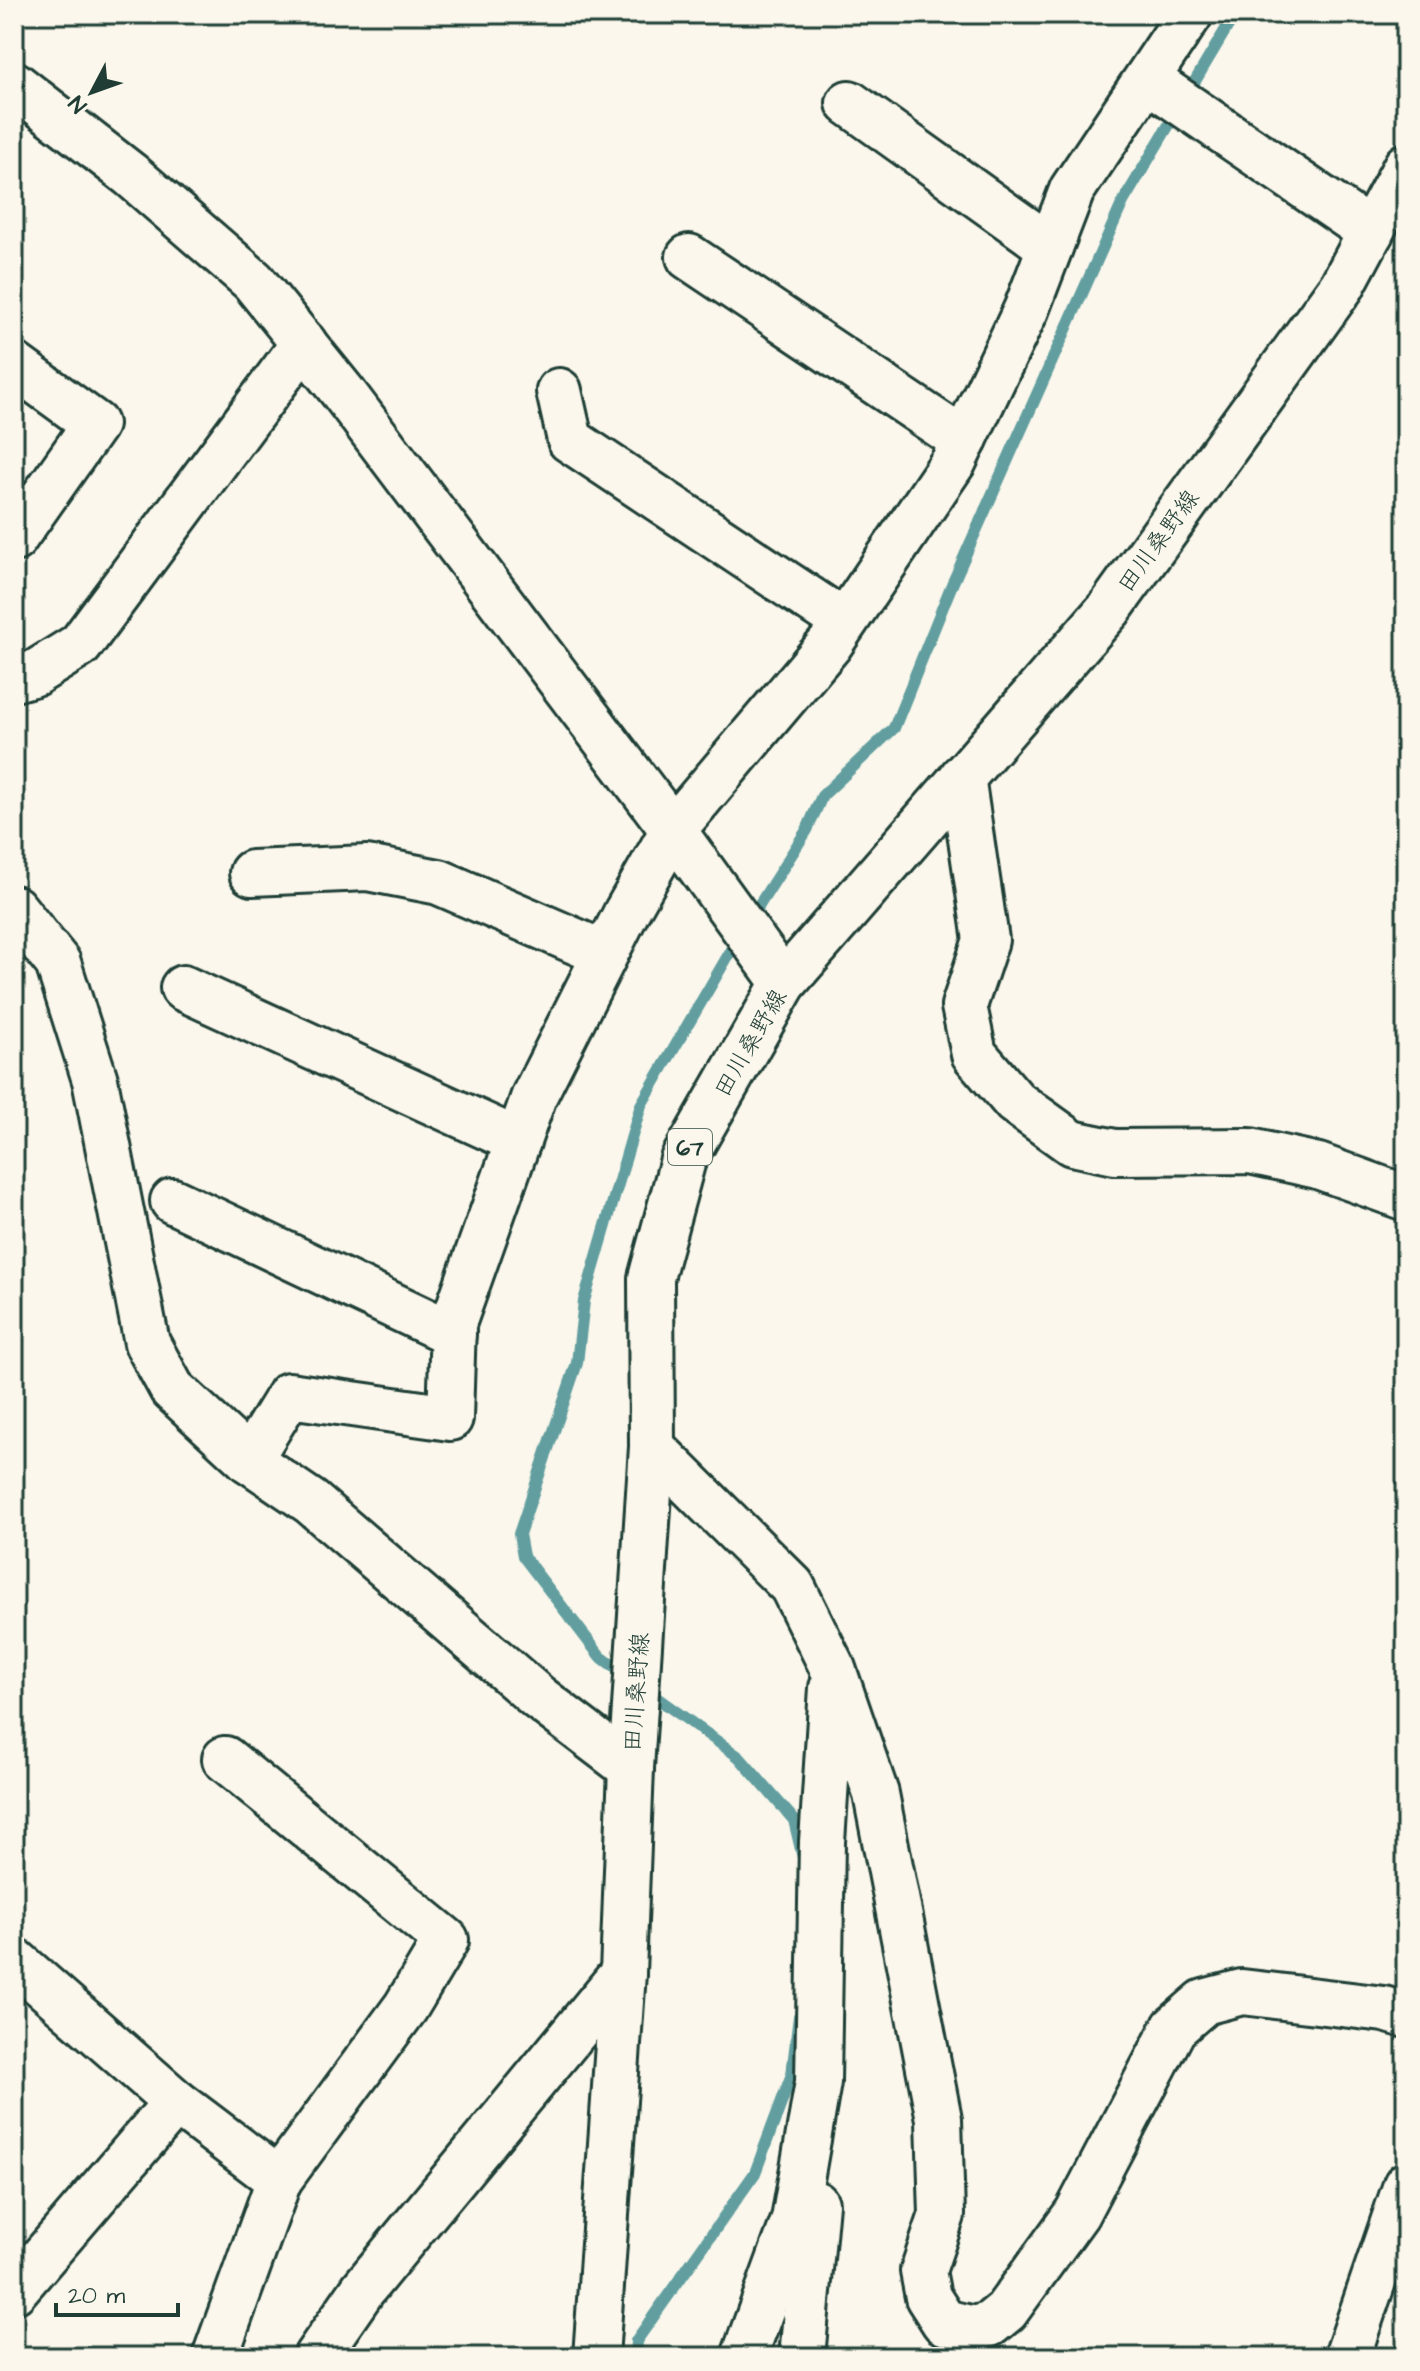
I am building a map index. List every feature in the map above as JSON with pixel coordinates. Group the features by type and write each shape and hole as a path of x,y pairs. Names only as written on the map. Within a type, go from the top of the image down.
{"street":[{"path":"249,1460 289,1395 450,1418 453,1324 534,1096 605,954 673,830 830,644 954,461 1026,310 1072,190 1153,83 1190,14"},
{"path":"1153,83 1371,232"},
{"path":"14,84 131,175 253,281 304,343 673,830 784,983"},
{"path":"849,103 1050,247"},
{"name":"田川桑野線","path":"596,2357 623,1973 631,1768 652,1447 651,1278 683,1160 784,983 1110,608 1342,286 1406,166"},
{"path":"689,257 964,441"},
{"path":"14,679 35,673 80,645 304,343"},
{"path":"14,365 95,424 21,513"},
{"path":"559,391 570,440 844,622"},
{"path":"962,777 986,940 964,1006 974,1054 1015,1102 1072,1143 1115,1152 1250,1151 1318,1166 1406,1198"},
{"path":"252,873 367,868 439,882 605,954"},
{"path":"18,921 58,963 95,1080 147,1343 172,1389 249,1460 311,1502 539,1698 631,1768"},
{"path":"183,988 518,1141"},
{"path":"173,1201 453,1334"},
{"path":"652,1447 792,1586 833,1669 876,1794 939,2119 942,2215 923,2271 928,2297 944,2322 974,2329 990,2324 1006,2311 1077,2213 1174,2028 1204,2002 1242,1992 1384,2009 1406,2015"},
{"path":"744,2357 794,2220 818,2082 822,1842 833,1669"},
{"path":"215,2357 279,2180 406,2007 446,1940 225,1759"},
{"path":"14,1960 176,2102 279,2180"},
{"path":"316,2357 363,2289 623,1973"},
{"path":"14,2291 176,2102"},
{"path":"801,2183 815,2197 816,2211 802,2357"},
{"path":"1347,2357 1406,2185"}],"waterway":[{"path":"749,921 807,830 822,796 894,728 950,589 1123,202 1235,14"},
{"path":"628,1677 600,1656 523,1556 519,1534 577,1363 584,1301 641,1105 739,937"},
{"path":"646,1690 739,1757 794,1820 804,1862"},
{"path":"635,2357 636,2341 755,2173 792,2074 799,2016"}]}
